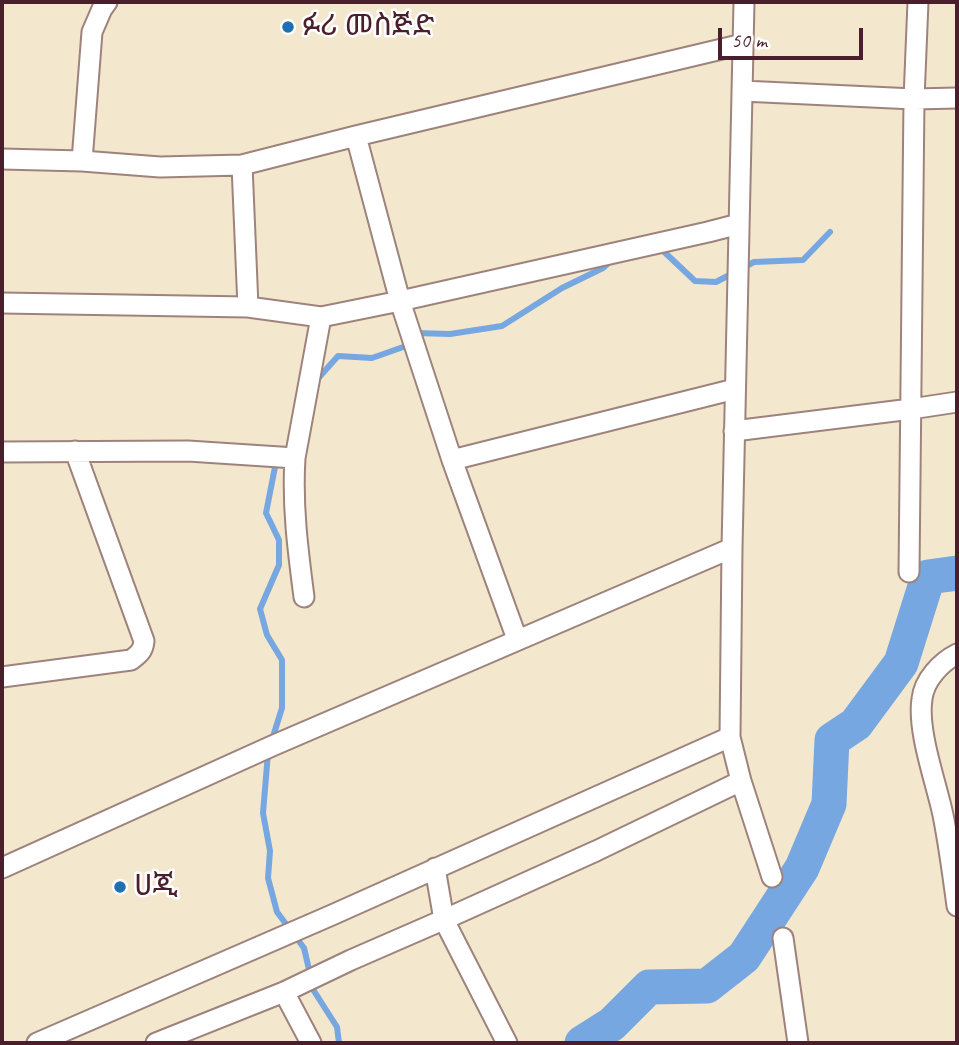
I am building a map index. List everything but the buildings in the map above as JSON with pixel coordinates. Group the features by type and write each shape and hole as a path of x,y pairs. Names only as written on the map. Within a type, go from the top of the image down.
{"street":[{"path":"82,161 92,32 107,2"},
{"path":"744,2 730,737 741,781 772,877"},
{"path":"909,572 914,99 918,2"},
{"path":"2,159 160,167 242,164 743,44"},
{"path":"742,91 914,99 957,98"},
{"path":"356,136 400,301 517,639"},
{"path":"242,164 248,307"},
{"path":"2,303 248,307 321,317 739,224"},
{"path":"304,597 293,483 295,458 321,317"},
{"path":"453,460 735,389"},
{"path":"734,431 957,402"},
{"path":"2,677 131,660 141,653 143,647 144,641 75,451"},
{"path":"2,452 188,451 295,458"},
{"path":"2,868 272,746 732,548"},
{"path":"957,654 948,659 931,677 922,697 922,723 943,816 957,906"},
{"path":"37,1043 730,737"},
{"path":"156,1043 284,992 596,851 741,781"},
{"path":"435,868 444,920 507,1043"},
{"path":"783,938 798,1043"},
{"path":"284,992 311,1043"}],"waterway":[{"path":"659,247 695,281 716,282 754,262 803,260 830,232"},
{"path":"415,333 450,334 502,326 562,288 603,268 612,260"},
{"path":"314,383 338,356 372,358 406,346 409,340"},
{"path":"271,743 282,708 282,660 267,635 260,609 279,565 279,540 266,513 275,467 279,461"},
{"path":"582,1043 612,1024 649,987 707,986 744,957 802,868 829,804 832,740 856,724 901,663 928,577 957,573"},
{"path":"268,753 263,813 270,851 268,878 277,912 304,948 314,991 337,1027 339,1043"}],"place":[{"name":"ፉሪ መስጅድ","path":"288,27"},
{"name":"ሀጂ","path":"120,887"}]}
